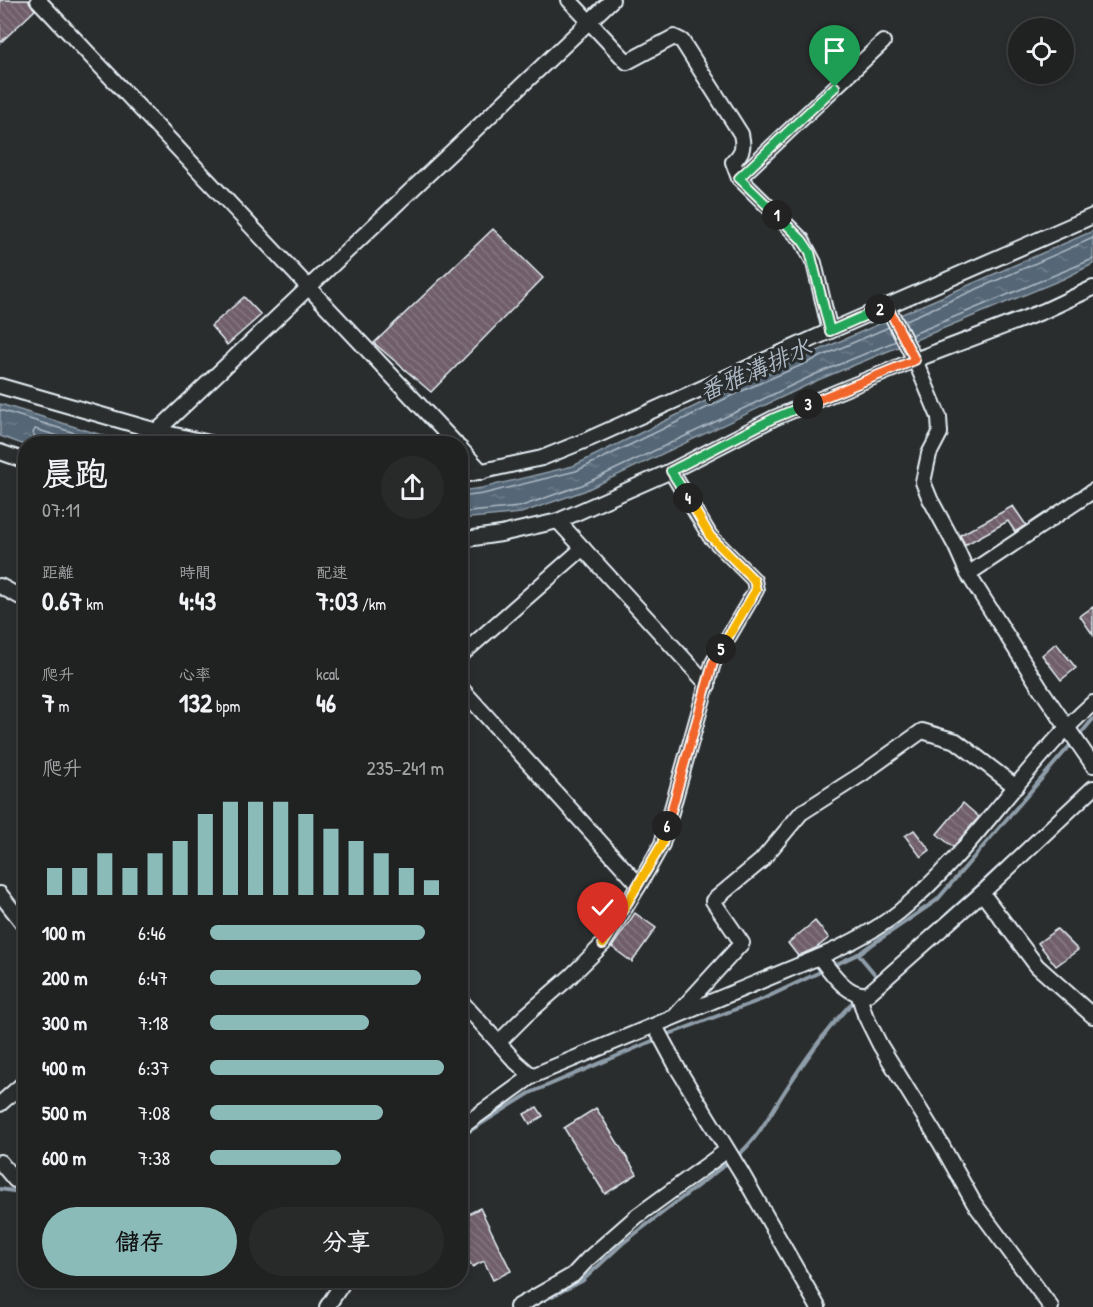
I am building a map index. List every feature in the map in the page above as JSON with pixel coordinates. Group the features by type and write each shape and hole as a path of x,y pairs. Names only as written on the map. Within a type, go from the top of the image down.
{"street":[{"path":"38,0 449,436"},
{"path":"569,0 627,62 674,37 682,41 741,134 744,147 733,162 739,178 802,240 810,252 830,331"},
{"path":"157,431 612,0"},
{"path":"739,178 883,42"},
{"path":"468,475 542,458 589,439 1093,216"},
{"path":"468,539 558,521 671,471 774,418 1044,310 1093,288"},
{"path":"887,306 915,360 939,417 940,433 929,454 923,482 968,574 1093,765"},
{"path":"0,386 179,436"},
{"path":"0,452 18,458"},
{"path":"468,457 482,472"},
{"path":"499,1042 525,1016 572,976 603,944 639,885 662,844 713,663 756,590 754,580 710,536 671,471"},
{"path":"968,574 1093,491"},
{"path":"558,521 708,685"},
{"path":"468,649 583,548"},
{"path":"0,586 18,596"},
{"path":"468,696 639,885"},
{"path":"673,1018 853,942 898,913 934,881 975,837 1066,726 1093,703"},
{"path":"468,1122 532,1076 660,1033 742,943 713,901 761,861 801,813 862,774 922,730 956,741 1016,787"},
{"path":"819,957 846,989 859,996 868,994 982,893 1093,788"},
{"path":"982,893 1037,966 1093,1016"},
{"path":"0,894 18,917"},
{"path":"859,996 865,1015 880,1045 941,1144 974,1203 1051,1307"},
{"path":"468,1009 516,1062 532,1076"},
{"path":"660,1033 678,1070 741,1172 818,1307"},
{"path":"2,1100 18,1087"},
{"path":"516,1307 573,1275 637,1216 726,1150"},
{"path":"0,1162 18,1178"},
{"path":"327,1307 339,1288"}],"water":[{"path":"1093,231 1093,264 1063,279 818,380 584,491 521,513 468,518 468,490 573,466 730,389"},
{"path":"0,404 105,436 18,436 18,442 0,436"}],"building":[{"path":"0,0 28,0 35,10 0,43"},
{"path":"493,229 543,278 431,392 374,343"},
{"path":"244,297 261,315 227,345 211,326"},
{"path":"1013,506 1026,525 1015,532 1008,521 965,545 960,535"},
{"path":"1093,607 1093,635 1080,616"},
{"path":"1056,643 1076,668 1061,680 1042,655"},
{"path":"963,803 979,817 953,847 937,834"},
{"path":"914,830 930,850 921,857 905,836"},
{"path":"635,913 656,928 632,962 612,947"},
{"path":"815,921 829,938 816,948 798,956 788,943"},
{"path":"1057,929 1078,950 1056,966 1038,943"},
{"path":"537,1107 543,1116 530,1124 524,1114"},
{"path":"596,1108 637,1174 605,1194 564,1128"},
{"path":"480,1208 511,1271 493,1280 484,1261 472,1267 468,1259 468,1214"}],"waterway":[{"path":"1078,737 1093,719"},
{"path":"664,1036 763,999 858,954 937,900 1073,742"},
{"path":"930,930 1031,838"},
{"path":"858,954 878,978 880,976"},
{"path":"736,1157 756,1136 817,1044 856,999"},
{"path":"468,1132 530,1093 657,1039"},
{"path":"530,1307 582,1281 623,1243 730,1161"},
{"path":"0,1189 18,1192"}],"route":[{"path":"603,944 662,844 713,663 756,590 754,580 710,536 671,471 774,418 915,360 887,306 830,331 810,252 802,240 739,178 835,87"}],"water label":[{"name":"番雅溝排水","path":"755,370"}]}
